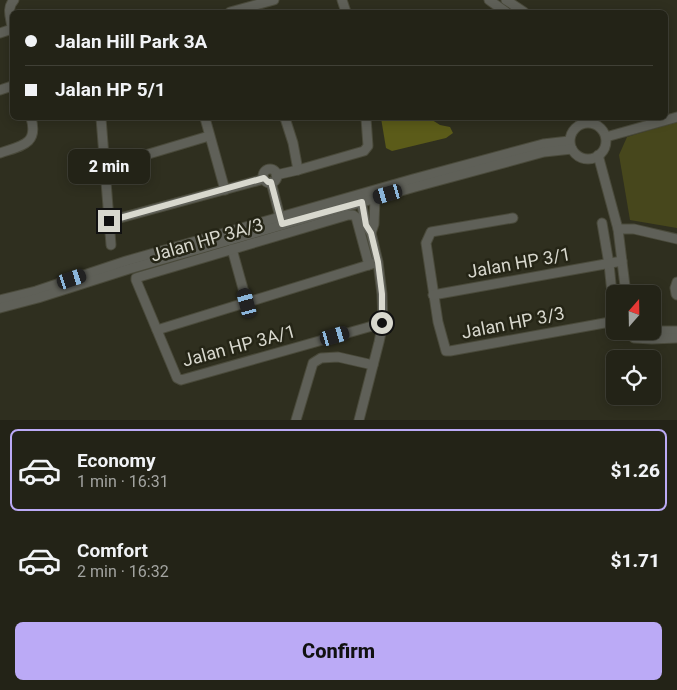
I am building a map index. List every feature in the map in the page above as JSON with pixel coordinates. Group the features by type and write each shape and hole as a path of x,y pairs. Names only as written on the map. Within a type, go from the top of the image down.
{"street":[{"path":"10,17 10,6 14,0"},
{"path":"237,10 274,0"},
{"path":"489,0 503,10"},
{"path":"506,0 521,10"},
{"path":"0,153 27,143 33,130 31,120"},
{"path":"101,120 111,246"},
{"path":"205,120 225,190"},
{"path":"286,120 293,143 298,170"},
{"path":"109,221 270,179 364,151 368,146 366,120"},
{"path":"591,120 605,134 605,147 598,155 587,159 576,154 571,145 572,133 578,121 587,123 591,120"},
{"path":"605,134 649,120"},
{"path":"605,134 664,120"},
{"path":"104,167 209,136"},
{"path":"0,300 36,291 126,261 374,194 571,145"},
{"path":"598,155 618,229 625,285"},
{"path":"270,179 281,220"},
{"path":"359,420 382,323 382,294 374,264 371,233 374,224 374,194"},
{"path":"361,198 366,225 371,233"},
{"name":"Jalan HP 3A/3","path":"136,280 136,278 348,215 356,217 374,264"},
{"path":"433,295 426,243 431,232 513,218"},
{"path":"0,308 38,298 281,220"},
{"path":"602,224 610,264"},
{"path":"618,229 634,229 677,239"},
{"path":"232,249 247,303"},
{"name":"Jalan HP 3/1","path":"433,295 622,261"},
{"path":"157,330 374,264"},
{"name":"Jalan HP 3/3","path":"433,295 444,346 446,351 450,352 610,322 614,313 610,264"},
{"name":"Jalan HP 3A/1","path":"136,280 177,378 181,380 382,323"},
{"path":"661,331 677,330"},
{"path":"661,339 677,338"},
{"path":"296,420 313,363 321,358 338,357 373,365"}],"shaded area":[{"path":"381,120 432,120 440,125 450,127 453,133 446,138 392,151 386,148"},
{"path":"677,122 677,228 630,220 619,155 627,137"}],"route":[{"path":"109,221 264,178 271,182 282,224 362,202 366,225 371,233 378,262 382,294 382,323"}]}
